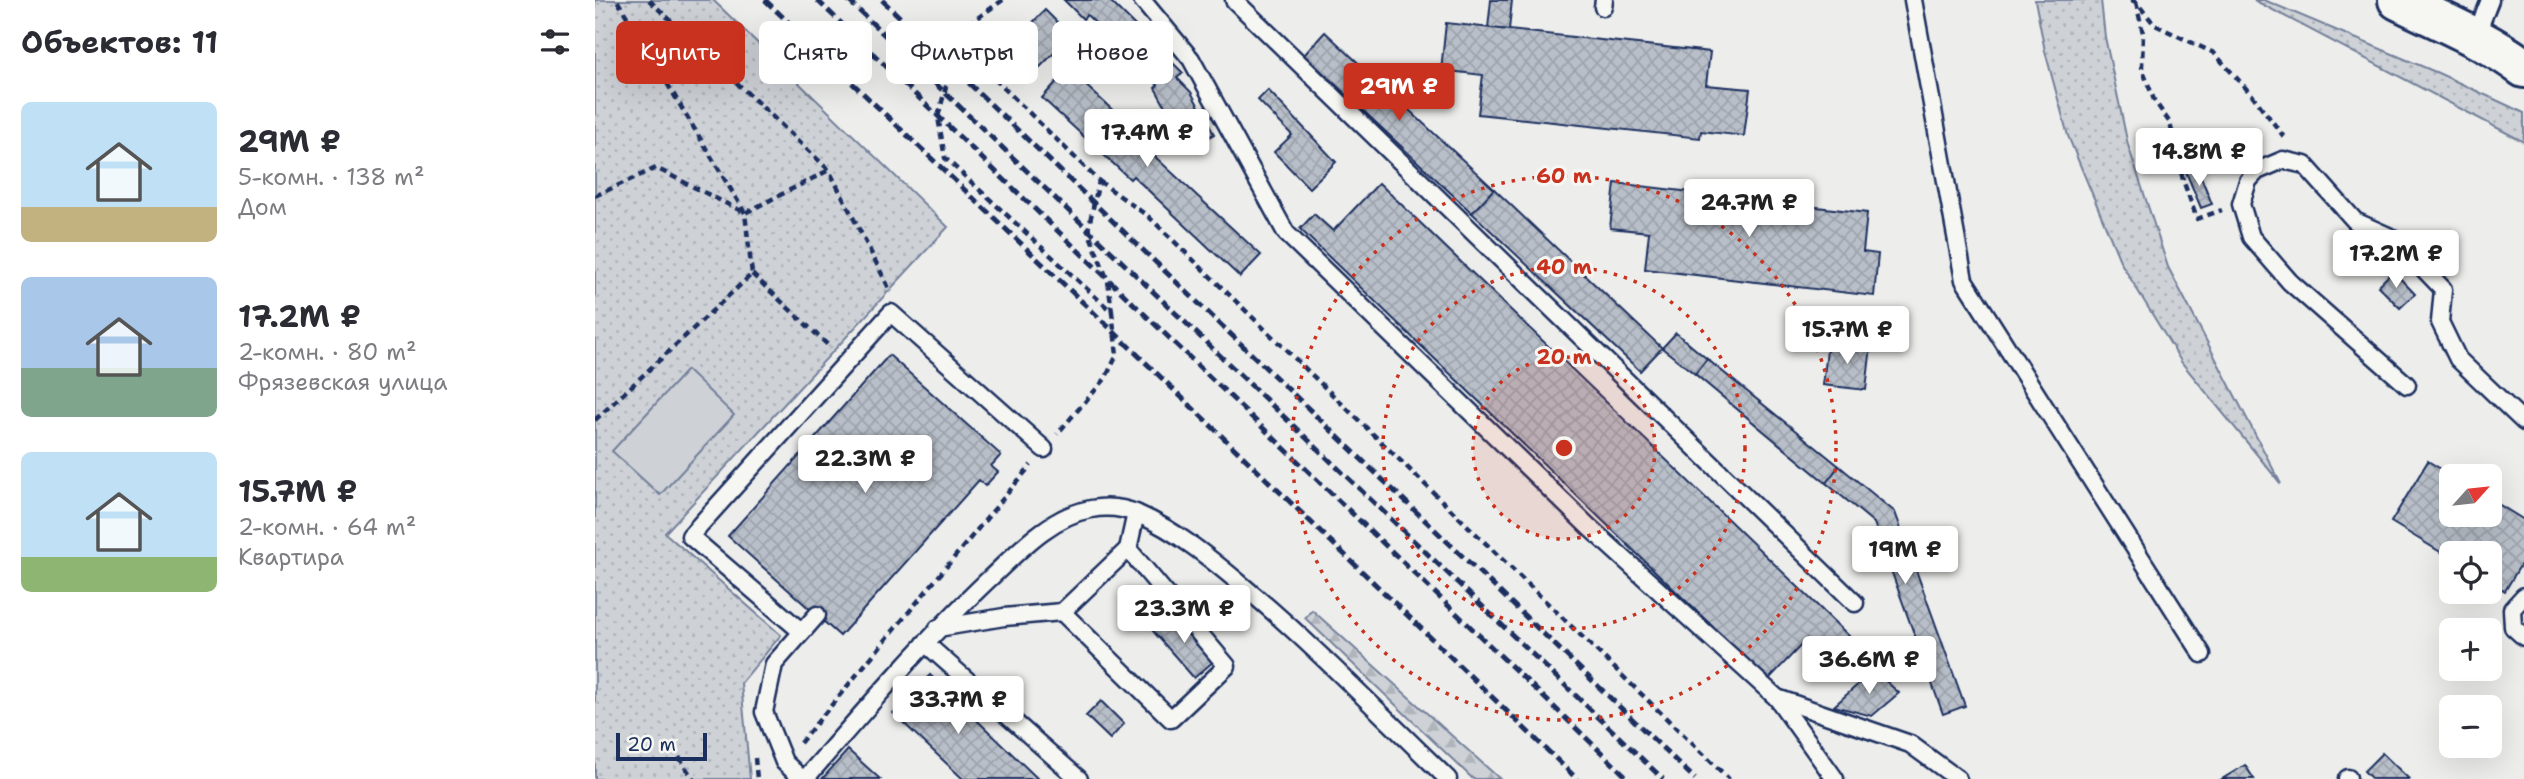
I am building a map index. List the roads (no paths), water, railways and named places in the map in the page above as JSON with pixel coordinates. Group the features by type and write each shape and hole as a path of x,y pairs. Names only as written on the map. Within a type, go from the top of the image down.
{"main road":[{"path":"2398,0 2519,61"}],"lane":[{"path":"1142,0 1191,59 1286,233 1590,527 1777,698 1835,779"},
{"path":"1234,0 1856,603"},
{"path":"1913,0 1964,280 2202,654"},
{"path":"2475,38 2490,0"},
{"path":"2407,385 2290,282 2251,237 2241,204 2248,181 2257,171 2283,160 2305,165 2355,221 2395,239 2443,289 2440,322 2458,359 2524,422"},
{"path":"802,632 690,536 891,313 1044,449"},
{"path":"817,615 774,664 764,712 784,762 803,779 938,628 1024,547 1050,527 1090,509 1109,507 1136,513 1165,528 1208,557 1275,613 1448,779"},
{"path":"938,628 1004,617 1062,612 1128,549 1136,513"},
{"path":"1062,612 1171,719 1227,666 1128,549"},
{"path":"2524,596 2512,609 2513,627 2524,637"},
{"path":"925,643 1079,779"},
{"path":"1777,698 1910,744 1958,779"}],"railway":[{"path":"765,0 1577,779"},
{"path":"817,0 1629,779"},
{"path":"848,0 1663,779"},
{"path":"882,0 1695,779"}]}
